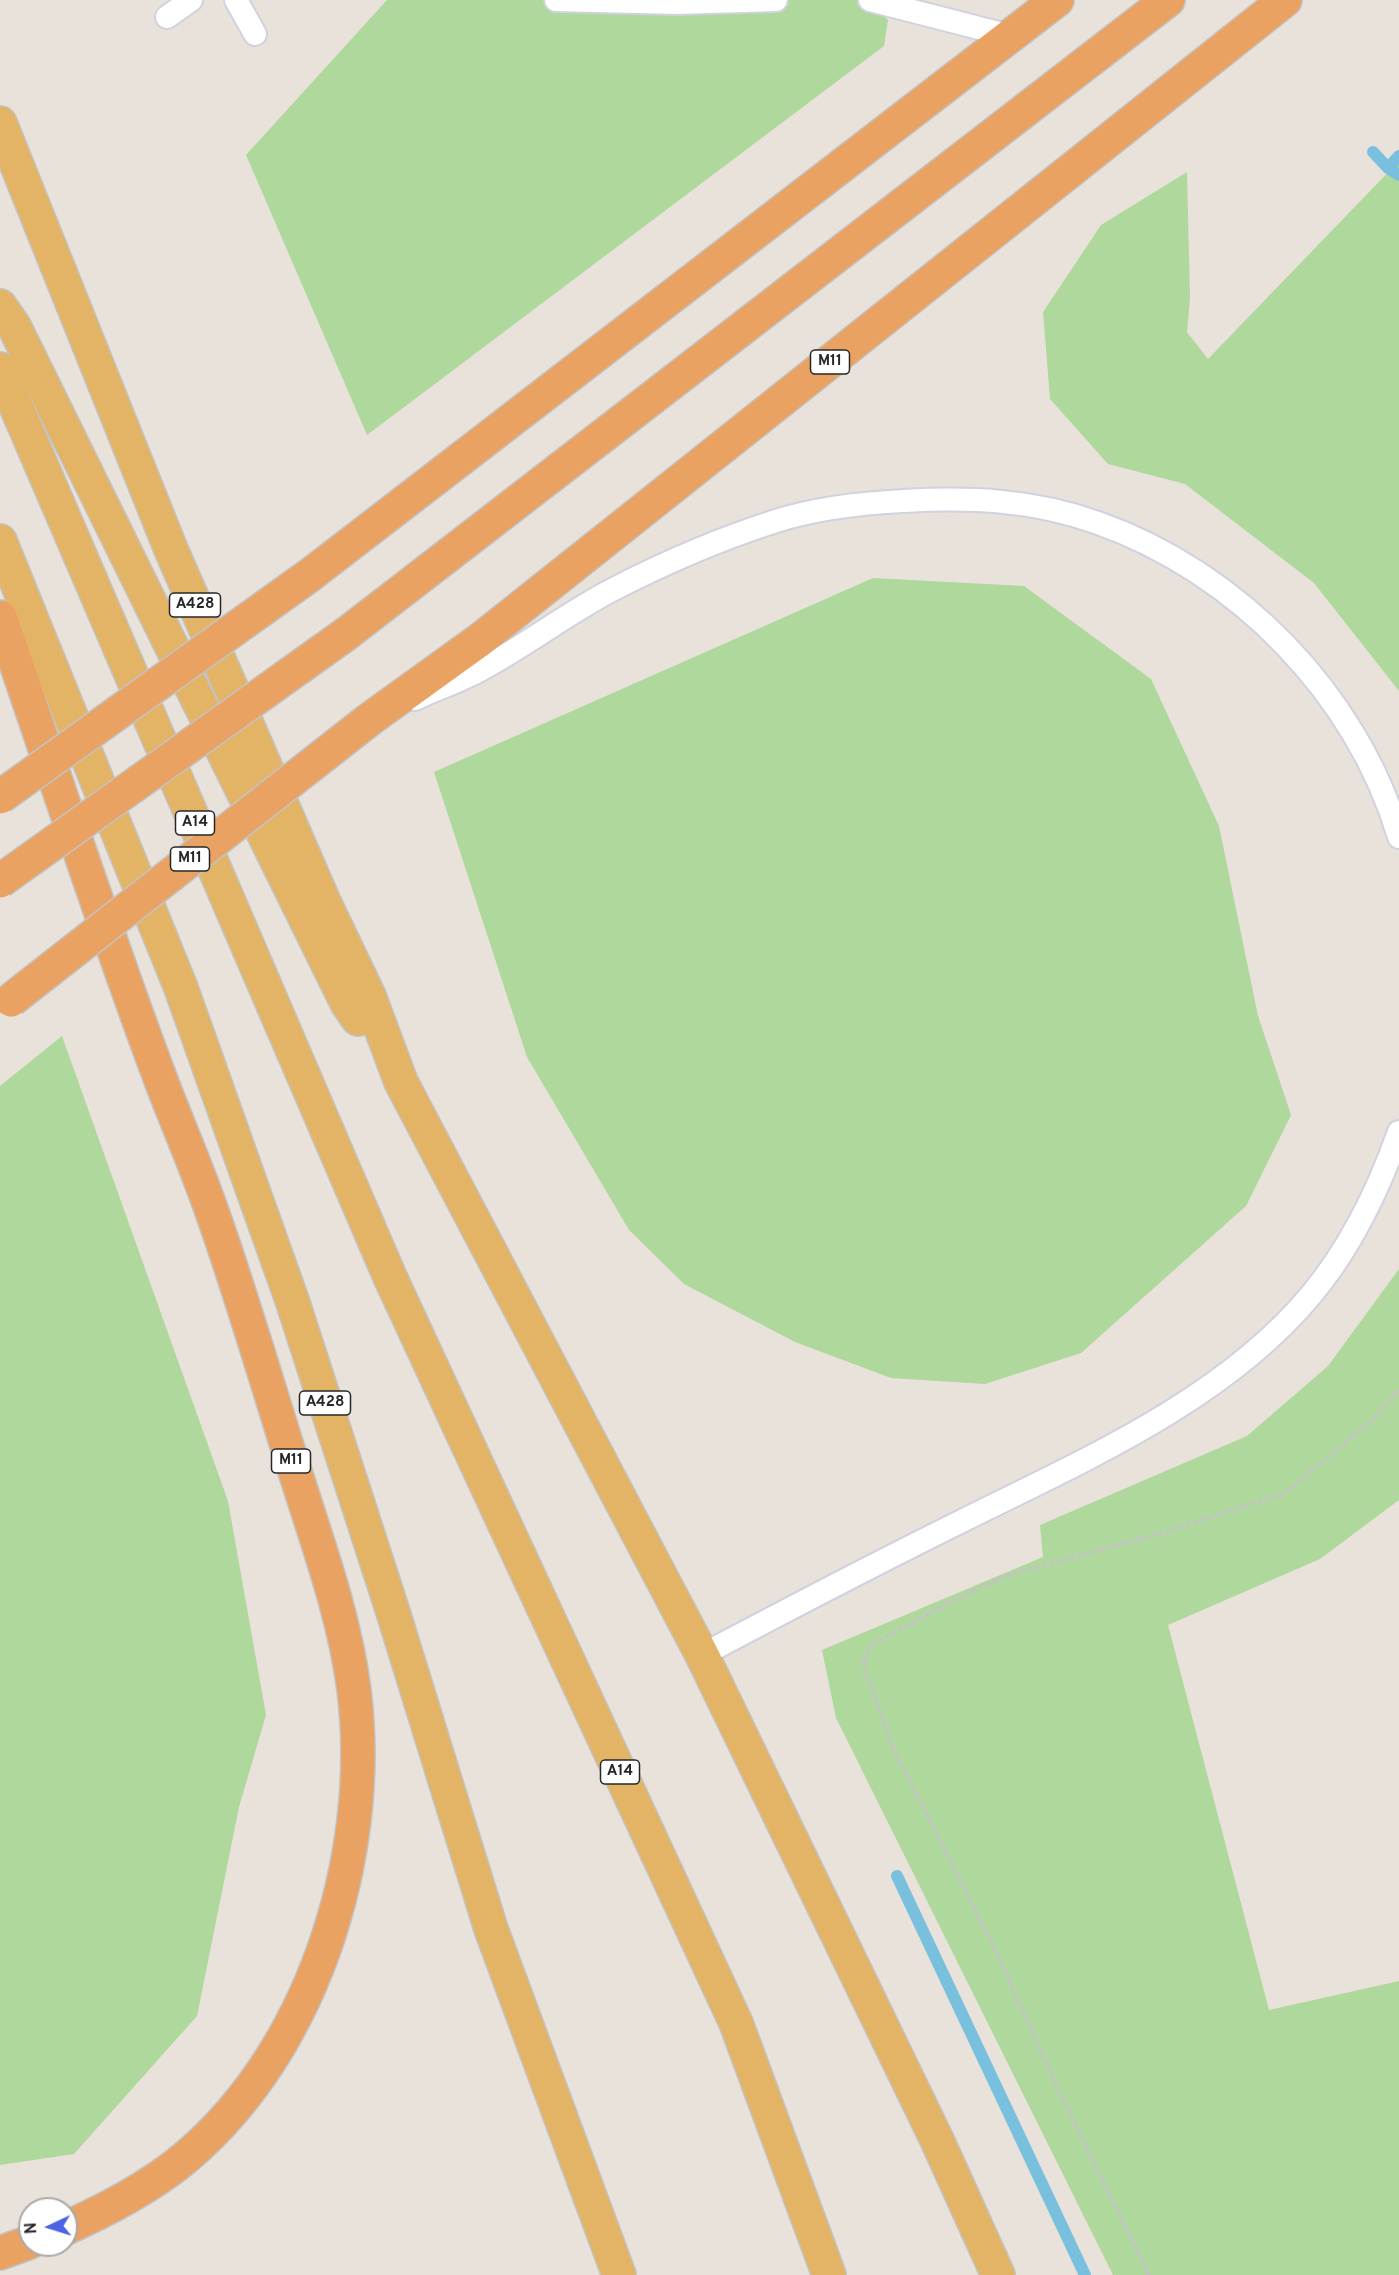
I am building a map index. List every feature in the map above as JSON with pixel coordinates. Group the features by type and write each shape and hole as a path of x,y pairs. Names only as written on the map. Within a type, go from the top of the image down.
{"highway":[{"path":"0,797 310,575 1057,0"},
{"path":"0,881 346,634 1168,0"},
{"name":"M11","path":"5,1004 370,719 481,639 1285,0"},
{"name":"A428","path":"0,123 170,548 324,902 369,996 401,1082"},
{"name":"A428","path":"0,306 14,326 347,1003 401,1082 702,1655 937,2140 998,2275"},
{"name":"A14","path":"0,369 390,1277 736,2023 829,2275"},
{"name":"A428","path":"0,541 181,988 293,1303 393,1612 491,1929 620,2275"},
{"name":"M11","path":"0,617 160,1079 212,1210 334,1595 354,1691 358,1763 355,1817 329,1934 282,2043 217,2127 176,2165 134,2193 78,2222"},
{"path":"0,2253 18,2246"}],"lane":[{"path":"167,17 191,0"},
{"path":"236,0 255,34"},
{"path":"556,0 677,3 776,0"},
{"path":"870,0 1010,36"},
{"path":"370,719 480,671 612,590 729,538 778,520 870,502 962,498 1007,502 1098,523 1184,564 1232,597 1272,631 1309,671 1340,714 1383,789 1399,837"},
{"path":"702,1655 883,1560 1100,1452 1212,1384 1285,1322 1310,1296 1333,1266 1372,1200 1399,1132"}],"path":[{"path":"1149,2275 1056,2083 998,1955 894,1750 863,1665 870,1646 946,1604 1011,1574 1162,1533 1285,1493 1376,1417 1399,1390"}],"green space":[{"path":"387,0 870,0 888,20 884,46 367,435 246,155"},
{"path":"1399,161 1399,691 1314,583 1185,484 1108,464 1050,399 1043,312 1101,225 1187,172 1190,298 1187,332 1208,359"},
{"path":"873,578 1024,586 1151,679 1219,826 1258,1016 1291,1115 1246,1206 1081,1353 985,1384 891,1378 795,1342 684,1284 629,1230 527,1057 434,772"},
{"path":"62,1036 228,1501 266,1715 239,1807 197,2016 74,2154 0,2165 0,1086"},
{"path":"1399,1269 1399,1500 1320,1559 1168,1625 1269,2010 1399,1981 1399,2275 1113,2275 836,1718 822,1650 1043,1557 1040,1525 1247,1436 1328,1366"}],"waterway":[{"path":"1373,152 1388,168 1399,175"},
{"path":"1388,168 1399,156"},
{"path":"897,1876 1085,2275"}]}
